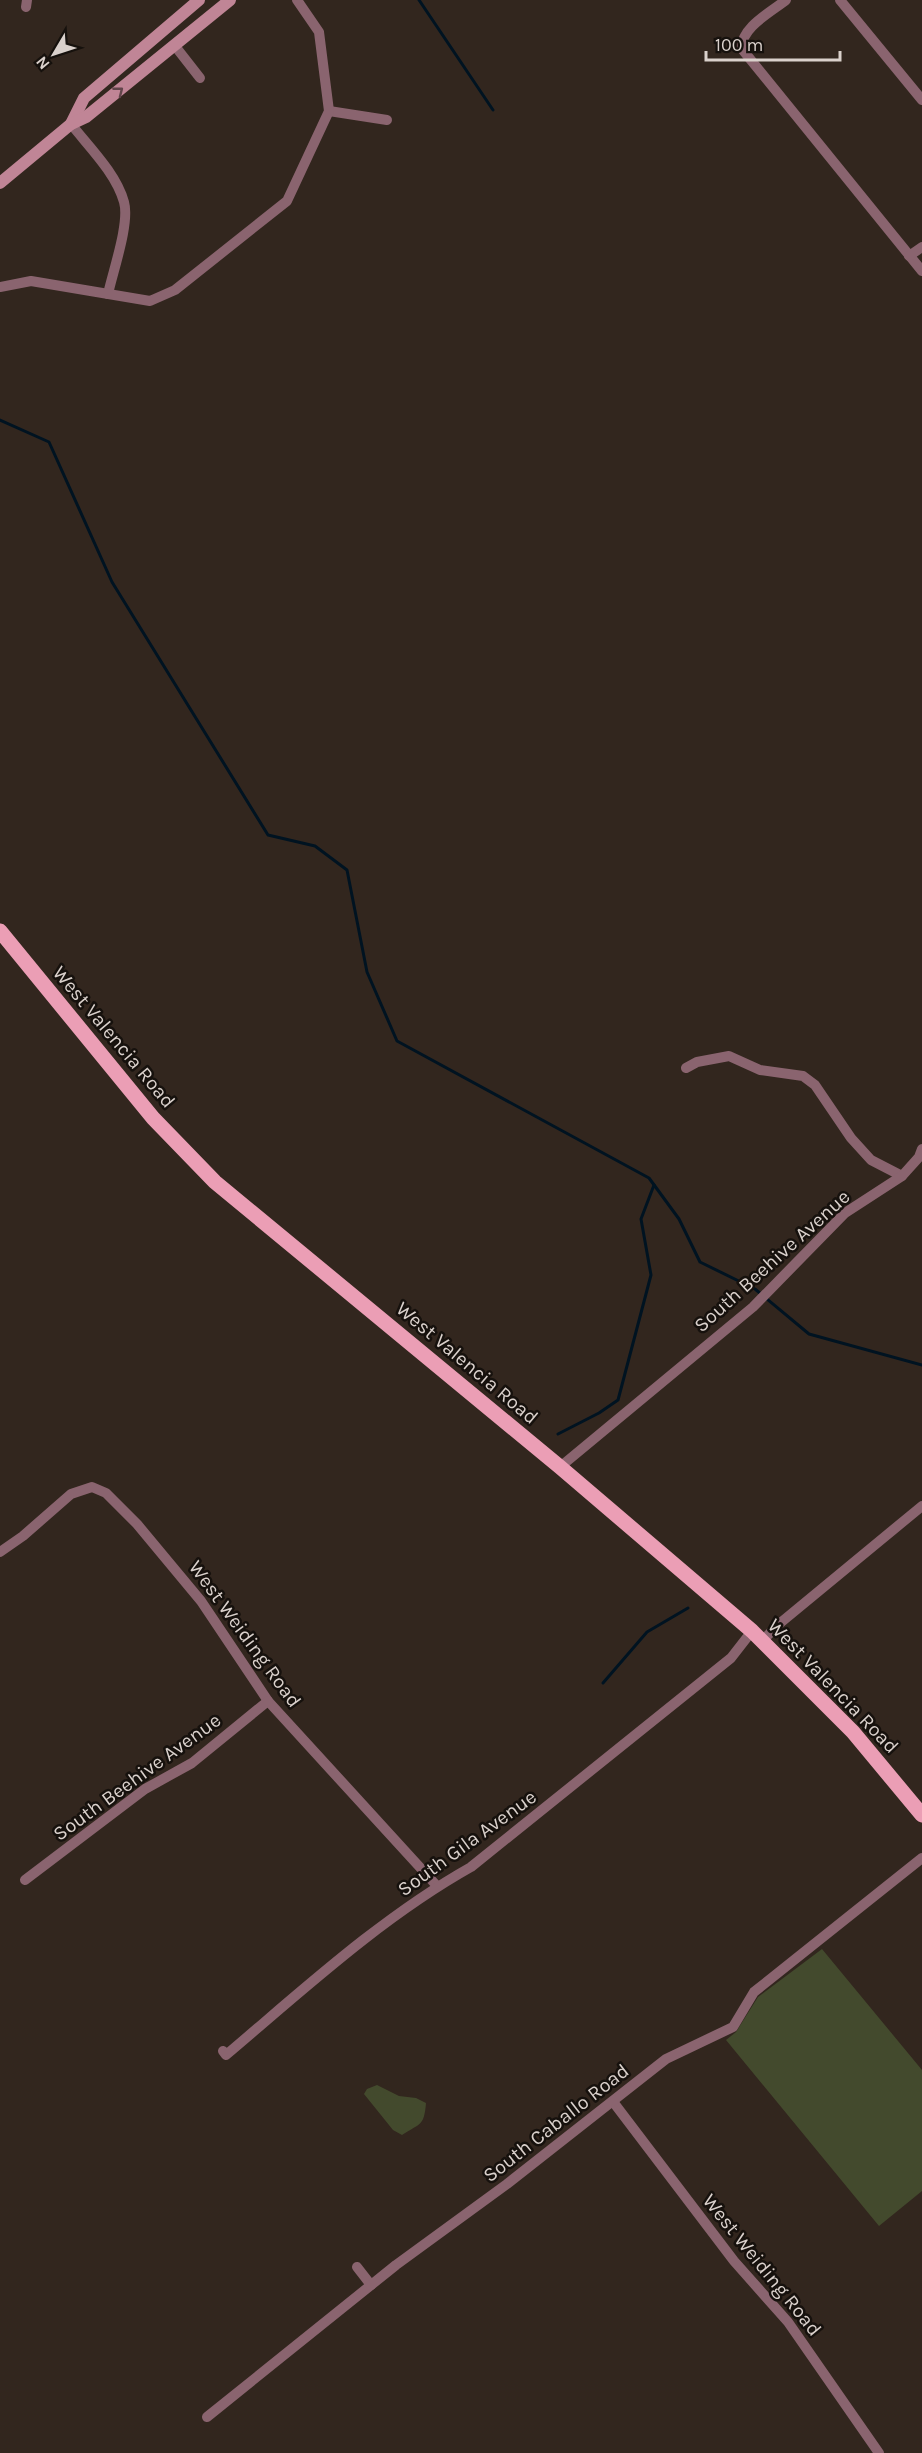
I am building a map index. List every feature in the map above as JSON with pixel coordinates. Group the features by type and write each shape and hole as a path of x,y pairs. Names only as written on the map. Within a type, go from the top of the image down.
{"main road":[{"name":"West Valencia Road","path":"0,931 153,1118 215,1182 560,1467 757,1636 853,1732 922,1815"}],"street":[{"path":"71,124 84,98 199,0"},
{"path":"0,183 71,124 86,117 230,0"},
{"path":"0,287 31,281 150,301 175,290 287,201 329,111 319,32 297,0"},
{"path":"786,0 746,33 742,43 746,56 922,271"},
{"path":"840,0 922,100"},
{"path":"175,46 200,78"},
{"path":"329,111 387,120"},
{"path":"71,124 111,177 125,202 124,224 108,294"},
{"path":"909,256 922,247"},
{"path":"686,1068 697,1062 736,1057 760,1070 803,1076 815,1085 851,1138 872,1160 902,1176"},
{"name":"South Beehive Avenue","path":"560,1467 753,1307 845,1213 902,1176 919,1157 922,1149"},
{"name":"West Weiding Road","path":"0,1552 71,1494 92,1487 106,1493 118,1503 193,1590 268,1701 437,1887"},
{"name":"South Gila Avenue","path":"225,2053 321,1975 437,1887 471,1867 757,1636 779,1624 922,1506"},
{"name":"South Beehive Avenue","path":"25,1880 145,1789 201,1756 268,1701"},
{"name":"South Caballo Road","path":"207,2417 370,2285 614,2103 666,2059 733,2027 754,1992 922,1858"},
{"name":"West Weiding Road","path":"614,2103 734,2261 788,2322 879,2453"},
{"path":"357,2267 370,2285"}],"green space":[{"path":"822,1949 922,2070 922,2191 879,2226 726,2040 736,2032 758,1997"},
{"path":"377,2085 399,2096 416,2098 426,2103 420,2124 402,2135 393,2130 364,2094 367,2089"}],"waterway":[{"path":"419,0 493,110"},
{"path":"0,420 49,442 112,582 268,835 315,846 347,870 367,972 397,1041 649,1178 679,1219 700,1262 755,1289 809,1334 922,1365"},
{"path":"558,1434 599,1413 618,1400 651,1275 641,1219 654,1185"},
{"path":"603,1683 647,1632 688,1608"}]}
